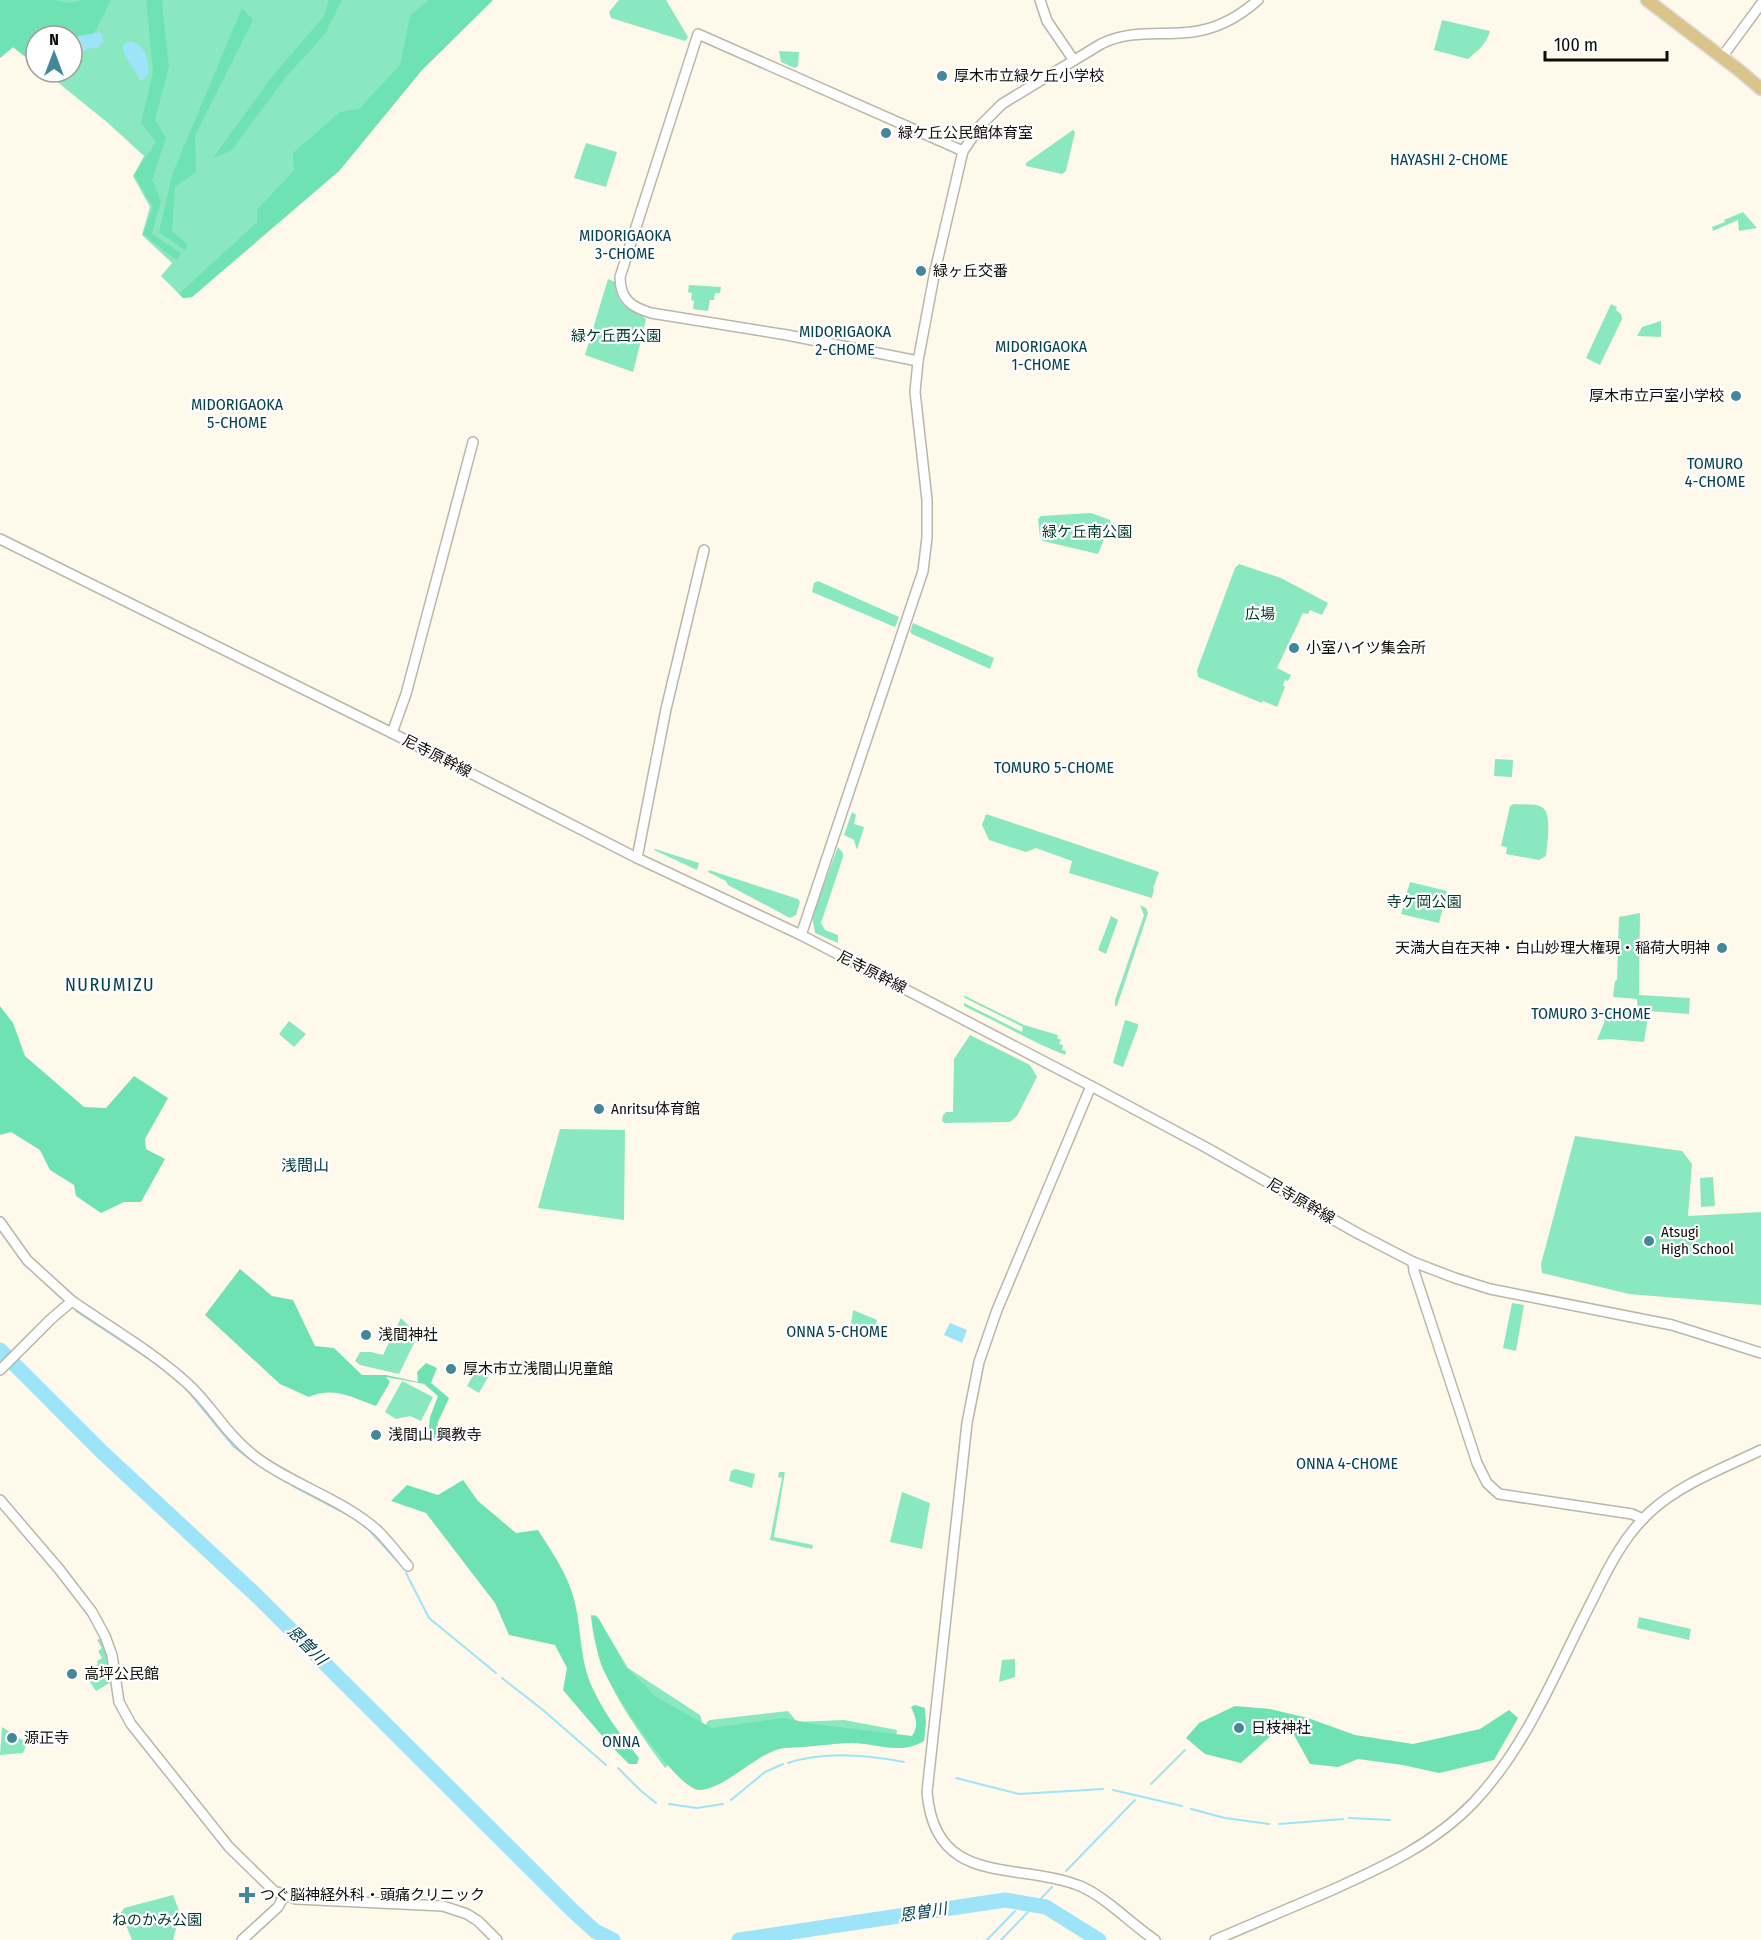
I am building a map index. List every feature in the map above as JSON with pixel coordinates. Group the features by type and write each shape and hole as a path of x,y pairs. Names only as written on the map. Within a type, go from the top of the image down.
{"main road":[{"path":"1647,0 1761,89"}],"street":[{"path":"1040,0 1047,21 1073,59"},
{"path":"801,936 923,571 927,537 927,500 915,392 918,361 937,263 963,152 981,125 1002,104 1101,44 1118,37 1140,33 1194,32 1237,16 1258,0"},
{"path":"1722,57 1761,4"},
{"path":"918,361 786,335 651,313 639,309 625,299 620,277 698,34 963,152"},
{"path":"392,733 406,694 474,442"},
{"name":"尼寺原幹線","path":"0,539 638,858 801,936 1091,1086 1413,1262 1490,1289 1672,1325 1761,1353"},
{"path":"638,858 666,709 704,550"},
{"path":"1091,1086 998,1310 979,1362 967,1424 930,1763 928,1800 935,1827 942,1839 954,1852 969,1862 995,1869 1061,1880 1082,1887 1155,1940"},
{"path":"0,1222 27,1260 72,1301 153,1356 189,1385 231,1436 246,1450 270,1468 357,1516 377,1531 408,1566"},
{"path":"1413,1262 1450,1385 1477,1463 1487,1484 1499,1494 1632,1514 1643,1519"},
{"path":"2,1368 72,1301"},
{"path":"1215,1940 1387,1865 1419,1847 1459,1817 1487,1788 1508,1759 1560,1666 1608,1568 1643,1519 1660,1504 1684,1489 1761,1450"},
{"path":"0,1500 92,1612 105,1636 112,1656 119,1702 131,1724 229,1846 274,1891 296,1899 318,1901 443,1906 467,1914 478,1921 497,1940"},
{"path":"242,1940 278,1907 284,1896"}],"green space":[{"path":"0,0 493,0 422,70 339,171 192,297 183,298 161,276 172,263 142,235 150,207 133,176 144,156 60,84 84,84 84,24 24,24 24,56 13,47 0,58"},
{"path":"0,0 54,0 68,3 83,0 111,0 93,35 84,36 84,24 24,24 24,56 13,47 0,58"},
{"path":"146,0 163,0 169,66 155,120 166,138 152,180 161,200 152,234 181,253 176,260 143,234 153,207 134,175 156,142 141,123 153,72"},
{"path":"329,0 342,0 325,34 285,78 231,151 213,158 271,78 324,16"},
{"path":"428,0 493,0 422,70 339,171 192,297 183,298 179,294 257,222 257,210 294,170 293,153 340,112 359,109 400,65 410,16"},
{"path":"619,0 666,0 688,37 685,41 611,18 609,12"},
{"path":"242,8 253,20 195,135 196,172 175,187 172,231 187,244 186,251 159,232 172,175"},
{"path":"1442,20 1490,31 1484,44 1468,59 1434,50"},
{"path":"779,51 799,52 798,66 795,68 781,62"},
{"path":"1073,130 1075,132 1066,171 1062,174 1026,166 1026,163"},
{"path":"586,143 617,152 606,187 574,178"},
{"path":"1743,212 1757,228 1739,231 1738,220 1713,231 1712,227"},
{"name":"緑ケ丘西公園","path":"608,279 615,282 621,302 646,319 633,372 585,355"},
{"path":"689,285 721,287 720,293 715,293 714,300 710,300 708,311 693,309 694,301 691,300 692,293 688,292"},
{"path":"1611,304 1617,307 1616,310 1621,314 1622,319 1600,365 1586,358"},
{"path":"1661,321 1661,337 1637,336 1642,327"},
{"name":"緑ケ丘南公園","path":"1091,513 1111,522 1098,554 1043,541 1040,537 1038,519 1041,516"},
{"name":"広場","path":"1239,564 1281,578 1328,603 1322,615 1310,610 1308,614 1303,613 1277,668 1291,675 1288,681 1285,680 1283,685 1285,687 1277,707 1198,677 1197,670 1235,568"},
{"path":"818,581 899,617 895,627 812,592 814,583"},
{"path":"913,623 994,658 990,669 912,634 910,632"},
{"path":"1495,759 1513,760 1512,777 1494,776"},
{"path":"1514,804 1537,805 1546,811 1548,830 1546,856 1539,860 1506,854 1507,847 1501,846 1510,806"},
{"path":"852,812 856,815 854,824 864,827 857,850 854,840 844,835"},
{"path":"986,814 1159,872 1152,898 1069,873 1072,861 1036,848 1026,852 989,840 982,825"},
{"path":"838,847 843,857 821,923 825,930 838,935 838,943 815,933 812,916"},
{"path":"654,850 699,863 697,870"},
{"path":"709,870 798,899 800,902 796,915 790,918 728,885 726,881 708,872"},
{"name":"寺ケ岡公園","path":"1410,882 1447,891 1439,923 1401,914"},
{"path":"1140,905 1146,908 1148,913 1117,1006 1115,1006 1115,1000 1144,915"},
{"path":"1640,913 1639,995 1690,998 1689,1014 1649,1011 1644,1042 1597,1040 1606,1011 1638,1011 1637,999 1613,997 1617,980 1619,917"},
{"path":"1111,916 1118,920 1106,954 1098,950"},
{"path":"963,995 1024,1025 1058,1035 1057,1038 1061,1040 1059,1044 1063,1045 1062,1050 1066,1051 1065,1055 964,1006 964,1003 1022,1032 1023,1027"},
{"path":"0,1006 13,1023 25,1056 84,1107 106,1108 134,1076 168,1098 145,1139 146,1149 165,1159 141,1202 124,1202 101,1213 76,1196 74,1185 50,1170 40,1150 11,1132 0,1135"},
{"path":"1125,1020 1138,1024 1138,1027 1123,1067 1113,1063"},
{"path":"289,1021 306,1034 294,1047 279,1034"},
{"path":"970,1035 1030,1065 1037,1077 1017,1116 1010,1122 945,1123 942,1121 946,1112 953,1112 954,1059"},
{"path":"560,1129 625,1130 624,1220 538,1208"},
{"name":"Atsugi High School","path":"1575,1136 1682,1151 1692,1164 1688,1216 1761,1212 1761,1305 1629,1294 1542,1273 1541,1264"},
{"path":"1713,1177 1715,1206 1701,1207 1700,1178"},
{"path":"240,1269 272,1296 293,1300 315,1346 334,1348 362,1375 386,1375 418,1382 417,1372 426,1363 437,1368 431,1383 449,1398 438,1422 437,1439 428,1436 430,1417 438,1396 424,1384 386,1377 390,1382 376,1406 335,1393 309,1397 280,1384 205,1315"},
{"path":"1512,1303 1524,1305 1516,1351 1503,1348"},
{"path":"853,1310 877,1320 874,1331 851,1325"},
{"path":"401,1318 418,1335 399,1374 360,1365 355,1361 360,1352 383,1355"},
{"path":"480,1363 488,1364 491,1372 479,1393 467,1386"},
{"path":"402,1381 433,1397 421,1421 410,1416 396,1419 385,1412"},
{"path":"735,1469 755,1474 752,1488 729,1481 731,1471"},
{"path":"779,1472 785,1472 774,1537 813,1545 812,1549 770,1540 782,1478 778,1477"},
{"path":"463,1480 478,1501 516,1533 538,1530 554,1555 574,1599 588,1678 608,1716 639,1758 637,1764 629,1764 609,1744 563,1690 567,1668 555,1645 509,1635 495,1603 426,1513 391,1501 407,1485 438,1495"},
{"path":"902,1492 930,1503 922,1549 890,1542"},
{"path":"591,1615 599,1619 624,1665 656,1697 712,1728 784,1718 912,1736 916,1728 916,1721 911,1707 915,1705 925,1708 924,1741 898,1748 840,1743 782,1748 767,1754 719,1784 700,1790 690,1786 677,1775 661,1757 616,1693 601,1664"},
{"path":"591,1616 597,1616 628,1668 700,1715 702,1721 686,1766 669,1764 665,1768 628,1715 607,1677 600,1658"},
{"path":"1639,1617 1691,1629 1689,1640 1637,1628"},
{"path":"101,1638 109,1655 111,1682 96,1691 84,1673 98,1664 97,1661 102,1658 98,1651 102,1648 97,1640"},
{"path":"1015,1659 1015,1677 999,1682 1002,1660"},
{"path":"1235,1706 1270,1709 1308,1718 1355,1735 1413,1744 1480,1729 1509,1710 1518,1718 1494,1760 1439,1773 1358,1759 1338,1767 1310,1764 1294,1735 1276,1731 1241,1763 1205,1754 1186,1738 1199,1723"},
{"path":"788,1711 797,1722 844,1720 897,1730 895,1744 862,1738 695,1752 707,1722 710,1720"},
{"path":"2,1727 27,1743 23,1753 0,1755"},
{"name":"ねのかみ公園","path":"173,1895 180,1913 173,1940 132,1940 121,1913 124,1908"}],"water":[{"path":"99,32 103,35 103,42 97,48 84,51 84,35"},
{"path":"130,41 143,49 147,58 149,73 143,80 139,80 125,55 123,45"},
{"path":"950,1323 967,1330 962,1343 944,1335"}],"waterway":[{"path":"0,1231 20,1258"},
{"path":"25,1264 60,1297"},
{"path":"76,1311 155,1363 183,1386"},
{"name":"恩曽川","path":"0,1350 102,1452 257,1596 573,1911 595,1931 613,1940"},
{"path":"188,1391 234,1447 286,1482"},
{"path":"293,1486 354,1518"},
{"path":"368,1529 402,1566"},
{"path":"406,1573 429,1618 496,1673"},
{"path":"502,1678 606,1765"},
{"path":"1151,1784 1185,1750"},
{"path":"788,1763 816,1757 846,1755 904,1762"},
{"path":"731,1800 765,1772 783,1764"},
{"path":"618,1768 656,1803"},
{"path":"956,1778 1019,1794 1103,1789"},
{"path":"1113,1790 1182,1806"},
{"path":"1066,1871 1135,1800"},
{"path":"669,1804 697,1808 723,1804"},
{"path":"1191,1809 1225,1818 1269,1824"},
{"path":"1349,1818 1390,1820"},
{"path":"1279,1824 1343,1819"},
{"path":"1001,1940 1052,1887"},
{"name":"恩曽川","path":"739,1940 1005,1900 1046,1907 1099,1940"},
{"name":"恩曽川","path":"1017,1906 1019,1902"},
{"path":"987,1940 1015,1911"}],"place":[{"name":"厚木市立緑ケ丘小学校","path":"942,76"},
{"name":"緑ケ丘公民館体育室","path":"886,133"},
{"name":"緑ヶ丘交番","path":"921,271"},
{"name":"厚木市立戸室小学校","path":"1736,396"},
{"name":"小室ハイツ集会所","path":"1294,648"},
{"name":"天満大自在天神・白山妙理大権現・稲荷大明神","path":"1722,948"},
{"name":"Anritsu体育館","path":"599,1109"},
{"name":"Atsugi High School","path":"1649,1241"},
{"name":"浅間神社","path":"366,1335"},
{"name":"厚木市立浅間山児童館","path":"451,1369"},
{"name":"浅間山 興教寺","path":"376,1435"},
{"name":"高坪公民館","path":"72,1674"},
{"name":"日枝神社","path":"1239,1728"},
{"name":"源正寺","path":"12,1738"},
{"name":"つぐ脳神経外科・頭痛クリニック","path":"247,1895"}],"district":[{"name":"HAYASHI 2-CHOME","path":"1449,159"},
{"name":"MIDORIGAOKA 3-CHOME","path":"625,244"},
{"name":"MIDORIGAOKA 2-CHOME","path":"845,340"},
{"name":"MIDORIGAOKA 1-CHOME","path":"1041,355"},
{"name":"MIDORIGAOKA 5-CHOME","path":"237,413"},
{"name":"TOMURO 4-CHOME","path":"1715,472"},
{"name":"TOMURO 5-CHOME","path":"1054,767"},
{"name":"NURUMIZU","path":"110,985"},
{"name":"TOMURO 3-CHOME","path":"1591,1013"},
{"name":"浅間山","path":"305,1165"},
{"name":"ONNA 5-CHOME","path":"837,1331"},
{"name":"ONNA 4-CHOME","path":"1347,1463"},
{"name":"ONNA","path":"621,1741"}]}
